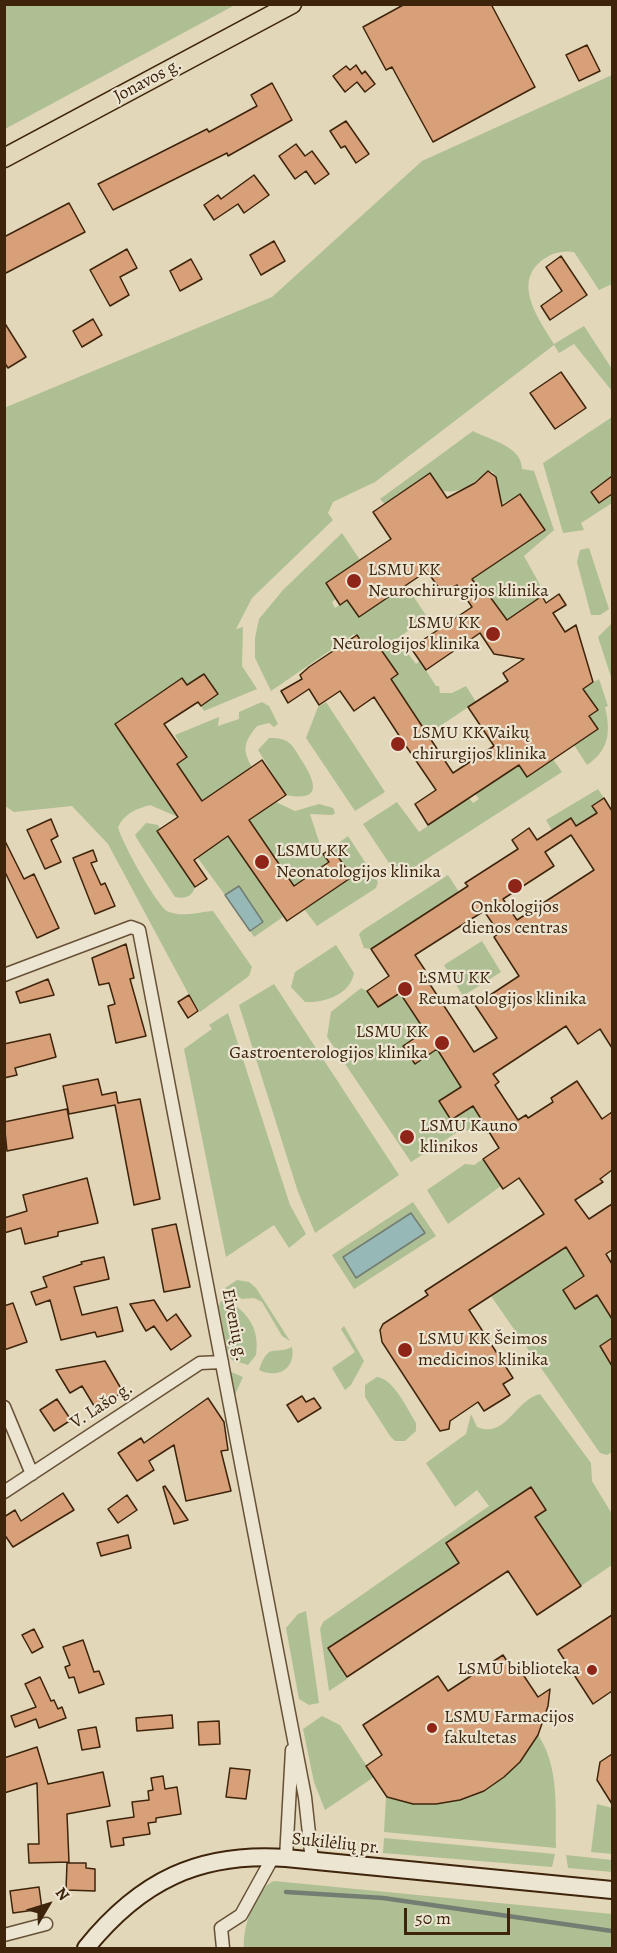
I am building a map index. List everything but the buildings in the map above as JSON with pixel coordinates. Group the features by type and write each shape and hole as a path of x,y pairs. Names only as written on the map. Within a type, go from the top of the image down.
{"main road":[{"name":"Jonavos g.","path":"4,158 292,4"},
{"name":"Sukilėlių pr.","path":"86,1948 122,1908 162,1881 192,1867 218,1860 280,1857 612,1890"}],"street":[{"name":"Eivenių g.","path":"4,975 131,927 139,930 294,1737 305,1797 312,1861"},
{"name":"V. Lašo g.","path":"4,1492 200,1363 222,1362"},
{"path":"4,1407 32,1474"},
{"name":"Eivenių g.","path":"280,1857 294,1737"},
{"path":"224,1948 221,1928 241,1915 280,1857"},
{"path":"4,1935 46,1924"}],"green space":[{"path":"5,4 235,4 235,5 5,129"},
{"path":"612,75 612,284 599,290 574,252 570,251 556,253 540,262 532,271 529,292 536,314 554,344 584,326 612,369 612,391 574,344 559,353 554,345 375,482 333,502 328,513 333,520 252,598 236,629 243,627 242,666 257,689 204,711 201,706 218,694 204,674 187,685 182,678 115,724 178,817 150,805 131,812 121,822 118,827 140,872 155,897 167,911 184,914 213,911 252,967 249,976 200,1012 108,844 72,806 14,812 5,806 4,408 272,297 422,161"},
{"path":"612,417 612,503 581,523 584,530 563,533 543,463"},
{"path":"473,431 511,449 521,461 522,469 534,471 554,530 524,556 545,594 507,620 489,594 484,597 472,579 544,530 520,494 439,539 500,497 493,472 488,471 467,487 456,491 442,491 430,474 385,504 380,499"},
{"path":"342,533 360,560 326,583 336,599 332,602 335,608 347,600 359,617 406,585 427,617 397,639 416,664 420,661 436,686 439,686 440,693 452,693 466,686 476,702 428,734 391,679 398,674 377,644 367,650 354,634 271,691 255,658 255,638 259,619 283,590"},
{"path":"589,548 609,609 600,615 591,615 577,562 580,550"},
{"path":"612,623 612,680 598,637"},
{"path":"599,679 608,706 605,707 608,732 604,747 587,765 574,745 598,729 589,716 598,710 583,689"},
{"path":"262,702 269,706 278,724 274,727 269,723 257,726 253,731 246,745 246,755 252,767 212,816 177,764 187,757 175,735 219,717 218,726 239,719 239,712"},
{"path":"326,702 385,792 355,811 306,738 318,707"},
{"path":"269,738 283,740 294,748 311,777 313,789 310,793 305,796 286,795 258,750"},
{"path":"553,759 562,772 408,871 398,872 393,869 363,824 397,802 419,832 469,798 473,803 479,799 475,794 518,763"},
{"path":"598,789 604,798 593,806 597,813 576,826 570,818 552,830 546,820"},
{"path":"276,802 295,811 319,804 333,808 335,813 332,815 310,814 323,854 329,862 294,886 249,820"},
{"path":"146,823 158,825 160,829 158,831 195,887 188,897 175,897 135,835"},
{"path":"228,836 283,917 254,937 250,931 263,922 239,886 225,895 197,857"},
{"path":"348,836 378,882 376,888 317,926 304,909 352,877 332,848"},
{"path":"448,875 459,892 371,949 364,948 359,934 363,930"},
{"path":"482,941 501,972 463,996 444,965"},
{"path":"336,945 354,973 352,981 335,996 320,1001 305,1002 291,987 295,972"},
{"path":"274,984 399,1175 315,1233 298,1192 239,1005"},
{"path":"361,988 367,991 378,1007 400,993 425,1031 403,1046 415,1064 437,1049 493,1135 474,1130 459,1131 411,1162 327,1037 331,1012"},
{"path":"228,1013 290,1205 306,1234 289,1248 274,1225 226,1257 184,1049 212,1029 209,1025"},
{"path":"483,1159 501,1186 448,1224 427,1190 465,1164 474,1165"},
{"path":"413,1202 436,1236 354,1289 332,1255","holes":["411,1213 424,1234 356,1278 343,1257"]},
{"path":"566,1247 584,1276 563,1290 575,1308 597,1295 612,1319 612,1338 600,1347 612,1365 612,1452 607,1455 600,1453 491,1296"},
{"path":"237,1280 249,1282 256,1288 290,1341 282,1336 262,1302 254,1298 242,1299 225,1288"},
{"path":"226,1299 241,1310 254,1329 256,1355 248,1365 232,1360 228,1355 219,1307 220,1302"},
{"path":"344,1326 364,1361 351,1385 345,1390 332,1368 355,1352 341,1329"},
{"path":"292,1347 291,1361 284,1370 273,1373 259,1370 269,1352"},
{"path":"229,1373 243,1377 234,1397"},
{"path":"377,1377 389,1383 416,1423 416,1431 405,1441 395,1441 390,1436 365,1397 365,1385"},
{"path":"540,1394 591,1463 592,1481 612,1514 612,1565 581,1586 535,1517 546,1510 531,1488 446,1543 459,1563 329,1648 347,1679 329,1691 320,1629 323,1622 489,1506 477,1490 455,1507 426,1463 466,1434 471,1414 477,1427 496,1428 524,1403"},
{"path":"306,1611 319,1703 309,1705 299,1699 286,1628 298,1614"},
{"path":"322,1716 340,1725 374,1777 325,1810 314,1782 303,1729"},
{"path":"538,1735 550,1761 553,1775 556,1804 556,1848 384,1832 386,1797 411,1802 434,1803 474,1796 507,1773"},
{"path":"597,1804 612,1808 612,1854 591,1852"},
{"path":"384,1838 555,1854 552,1867 383,1853"},
{"path":"566,1855 612,1860 612,1872 568,1868"},
{"path":"274,1881 612,1914 612,1948 244,1948 245,1930 251,1910 261,1892"}],"water":[{"path":"239,886 263,922 250,931 225,895"},
{"path":"411,1213 425,1233 356,1278 343,1257"}],"waterway":[{"path":"286,1892 383,1898 612,1931"}],"place":[{"name":"LSMU KK Neurochirurgijos klinika","path":"354,581"},
{"name":"LSMU KK Neurologijos klinika","path":"493,634"},
{"name":"LSMU KK Vaikų chirurgijos klinika","path":"398,744"},
{"name":"LSMU KK Neonatologijos klinika","path":"262,862"},
{"name":"Onkologijos dienos centras","path":"515,886"},
{"name":"LSMU KK Reumatologijos klinika","path":"405,989"},
{"name":"LSMU KK Gastroenterologijos klinika","path":"442,1043"},
{"name":"LSMU Kauno klinikos","path":"407,1137"},
{"name":"LSMU KK Šeimos medicinos klinika","path":"405,1350"},
{"name":"LSMU biblioteka","path":"592,1670"},
{"name":"LSMU Farmacijos fakultetas","path":"432,1728"}]}
